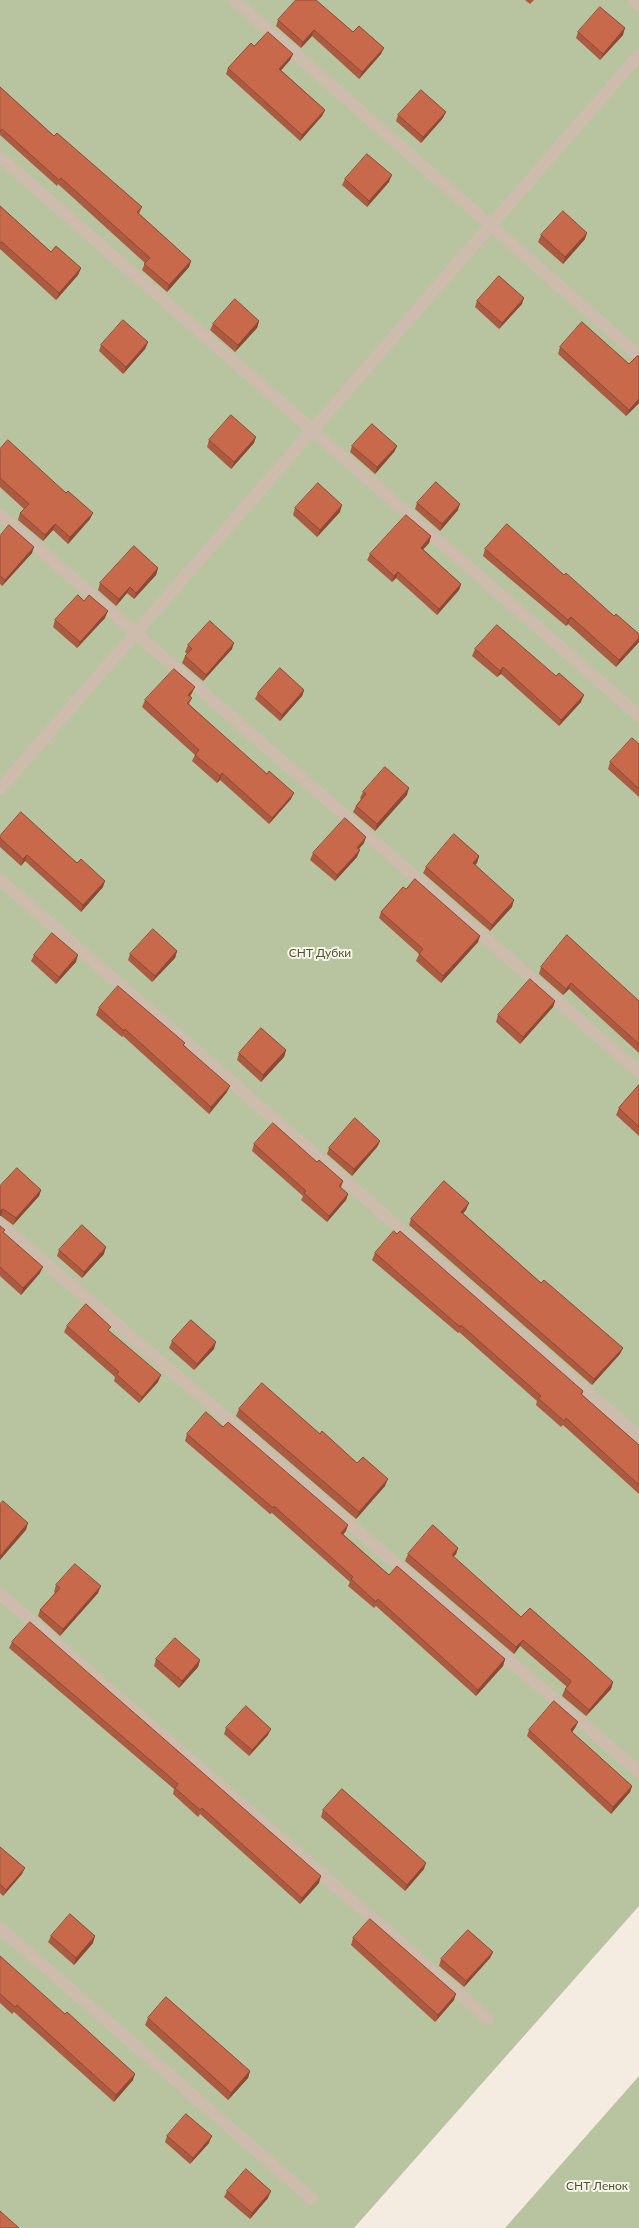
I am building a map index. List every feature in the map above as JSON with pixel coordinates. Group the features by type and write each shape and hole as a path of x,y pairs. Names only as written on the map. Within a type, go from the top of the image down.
{"street":[{"path":"234,0 639,356"},
{"path":"632,0 639,6"},
{"path":"0,789 137,634 639,55"},
{"path":"0,157 639,716"},
{"path":"0,515 639,1072"},
{"path":"0,880 639,1437"},
{"path":"0,1224 639,1772"},
{"path":"0,1594 488,2019"},
{"path":"0,1928 312,2199"}],"green space":[{"name":"СНТ Дубки","path":"0,0 639,0 639,1906 354,2228 0,2228"},
{"name":"СНТ Ленок","path":"639,2076 639,2228 505,2228"}],"building":[{"path":"296,0 316,0 353,32 359,26 384,48 362,72 314,30 303,42 278,20"},
{"path":"600,7 625,28 603,54 578,32"},
{"path":"268,32 293,54 279,69 325,110 302,135 228,68 251,43 254,46"},
{"path":"0,87 54,136 57,133 142,207 137,212 191,261 169,285 144,264 150,258 61,178 59,180 2,129 0,131"},
{"path":"421,90 446,112 423,137 398,115"},
{"path":"367,154 392,175 369,201 345,179"},
{"path":"0,206 51,252 56,246 81,268 59,293 2,242 0,243"},
{"path":"563,211 587,233 565,257 541,235"},
{"path":"499,276 524,298 502,323 477,301"},
{"path":"235,299 259,321 238,345 213,324"},
{"path":"123,320 148,342 126,367 101,345"},
{"path":"582,322 629,364 639,356 639,399 629,410 560,347"},
{"path":"231,415 256,437 234,462 209,440"},
{"path":"372,424 397,446 377,467 352,446"},
{"path":"8,440 66,493 68,491 93,513 70,537 55,524 45,535 20,513 29,504 0,478 0,449"},
{"path":"436,482 460,504 442,524 417,503"},
{"path":"318,483 342,505 320,530 295,508"},
{"path":"406,515 431,536 421,548 461,584 439,609 398,572 394,576 370,554"},
{"path":"507,524 564,575 566,573 614,616 616,614 639,634 639,638 619,660 571,617 568,620 485,549"},
{"path":"9,525 34,547 5,580 0,576 0,536"},
{"path":"134,546 158,568 136,593 130,587 119,599 100,583"},
{"path":"78,595 84,601 89,595 108,611 80,642 55,620"},
{"path":"210,621 234,643 206,675 185,656 192,649 188,645"},
{"path":"497,625 556,676 559,673 584,695 561,720 503,667 500,671 475,649"},
{"path":"280,668 304,690 282,715 258,693"},
{"path":"174,669 195,687 188,695 192,698 187,703 267,774 269,771 294,793 272,818 222,773 220,776 195,755 199,750 145,700"},
{"path":"632,738 639,744 639,789 610,762"},
{"path":"385,767 409,788 377,824 356,806 366,794 363,792"},
{"path":"21,812 77,863 81,859 105,881 83,905 27,855 23,859 0,838"},
{"path":"345,818 366,837 357,848 360,850 337,875 313,853"},
{"path":"454,834 479,856 473,863 514,900 492,925 426,867"},
{"path":"415,879 480,936 443,976 419,954 423,949 381,912 403,887 406,889"},
{"path":"153,929 177,951 155,976 130,954"},
{"path":"52,933 78,955 59,977 34,955"},
{"path":"567,935 639,1001 639,1044 571,983 566,989 541,967"},
{"path":"530,979 555,1001 523,1037 498,1015"},
{"path":"118,986 185,1043 183,1045 230,1086 211,1107 99,1008"},
{"path":"261,1028 286,1050 263,1075 239,1053"},
{"path":"639,1085 639,1127 619,1108"},
{"path":"355,1118 380,1141 354,1169 329,1148"},
{"path":"273,1123 317,1162 319,1160 343,1181 339,1186 348,1194 329,1216 304,1193 306,1191 254,1144"},
{"path":"17,1168 41,1190 16,1218 3,1209 0,1211 0,1186"},
{"path":"444,1181 469,1203 461,1212 541,1283 544,1280 623,1348 594,1379 411,1219"},
{"path":"82,1225 106,1247 84,1272 59,1250"},
{"path":"0,1226 5,1230 3,1232 43,1267 23,1288 0,1267"},
{"path":"394,1231 397,1234 400,1231 583,1391 581,1394 639,1445 639,1485 566,1418 564,1421 538,1398 541,1396 461,1325 460,1327 375,1253"},
{"path":"86,1304 111,1327 108,1330 161,1375 142,1397 116,1374 119,1372 67,1326"},
{"path":"191,1320 216,1342 197,1364 172,1341"},
{"path":"262,1383 320,1434 322,1431 357,1463 363,1457 388,1479 359,1512 239,1409"},
{"path":"206,1412 223,1427 228,1422 348,1525 341,1533 389,1575 397,1566 505,1659 478,1690 378,1599 376,1602 351,1579 353,1577 274,1506 273,1508 187,1434"},
{"path":"3,1501 28,1523 0,1556 0,1504"},
{"path":"433,1525 458,1548 452,1555 521,1617 530,1608 613,1682 589,1710 565,1689 571,1682 570,1680 523,1640 516,1647 408,1554"},
{"path":"75,1564 101,1586 63,1629 40,1610 60,1588 56,1585"},
{"path":"30,1622 321,1876 302,1898 202,1808 200,1810 175,1788 178,1784 12,1642"},
{"path":"175,1638 200,1660 182,1681 156,1659"},
{"path":"554,1701 578,1722 571,1729 572,1732 632,1786 613,1807 529,1730"},
{"path":"246,1706 271,1729 252,1750 226,1728"},
{"path":"342,1789 426,1863 407,1885 323,1810"},
{"path":"0,1847 25,1868 6,1890 0,1884"},
{"path":"70,1914 95,1936 76,1958 51,1936"},
{"path":"370,1919 456,1994 438,2015 353,1938"},
{"path":"468,1930 493,1952 466,1981 441,1959"},
{"path":"0,1956 65,2014 67,2012 135,2074 116,2095 17,2005 15,2007 0,1994"},
{"path":"166,1997 250,2071 231,2093 148,2018"},
{"path":"186,2114 212,2136 193,2158 167,2136"},
{"path":"246,2169 271,2191 252,2213 227,2191"},
{"path":"0,2211 19,2228 0,2228"}]}
